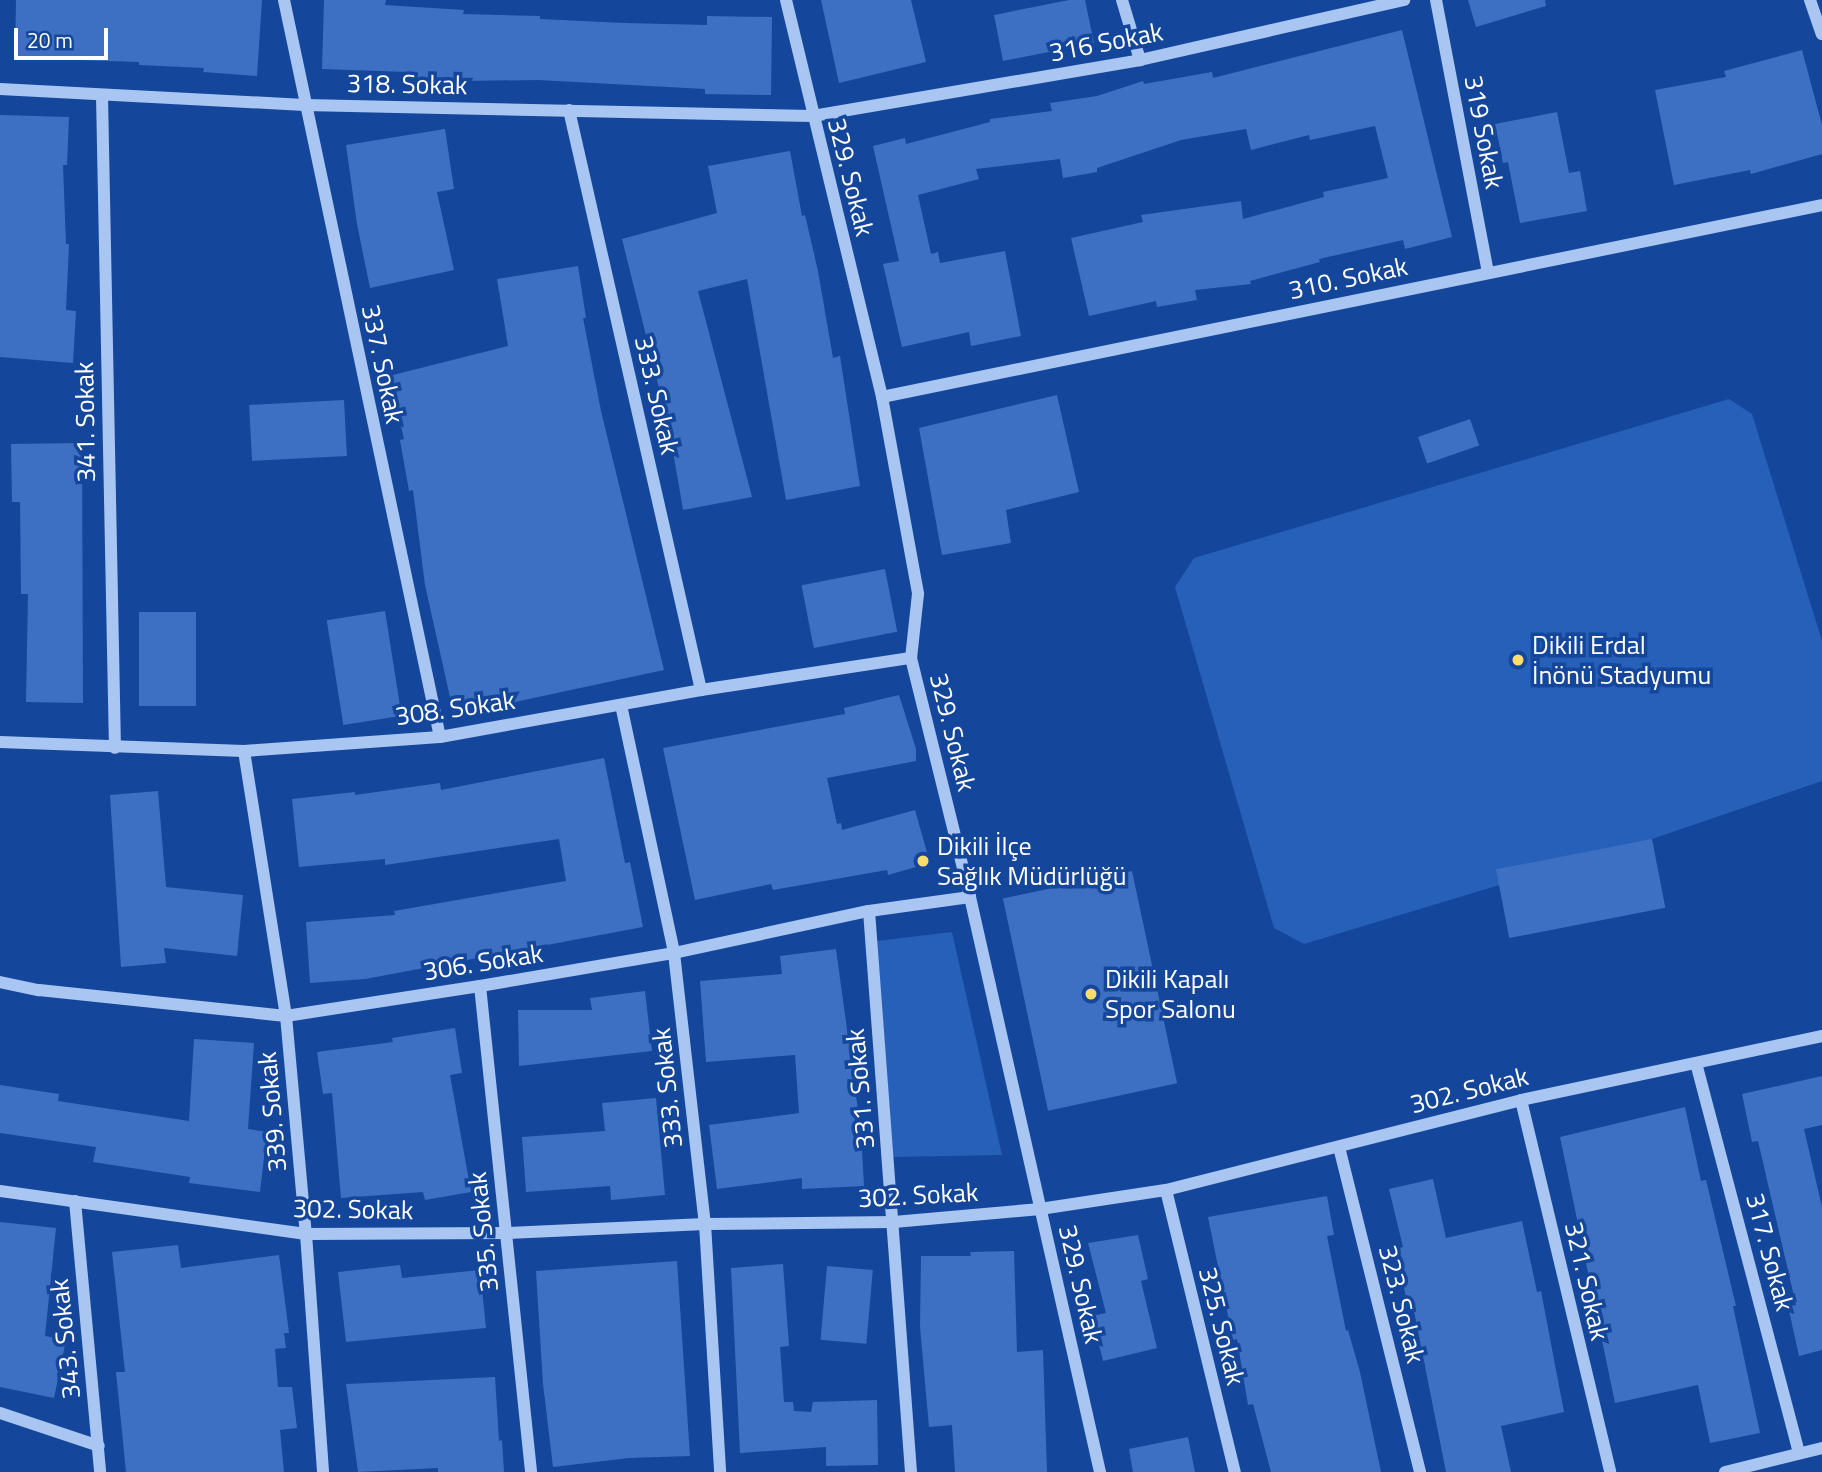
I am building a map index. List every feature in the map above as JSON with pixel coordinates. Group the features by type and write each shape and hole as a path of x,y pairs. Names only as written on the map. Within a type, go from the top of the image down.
{"street":[{"name":"337. Sokak","path":"284,0 439,737"},
{"name":"329. Sokak","path":"786,0 882,397 918,594 911,658 970,897 1100,1472"},
{"path":"1122,0 1140,60"},
{"name":"316 Sokak","path":"813,117 1140,60 1404,0"},
{"name":"319 Sokak","path":"1436,0 1488,273"},
{"path":"1810,0 1822,34"},
{"name":"318. Sokak","path":"0,89 305,104 813,117"},
{"name":"341. Sokak","path":"102,96 115,748"},
{"name":"333. Sokak","path":"569,110 701,690"},
{"name":"310. Sokak","path":"882,397 1822,205"},
{"name":"308. Sokak","path":"0,742 244,751 439,737 701,690 911,658"},
{"name":"333. Sokak","path":"621,705 674,953 705,1224 720,1472"},
{"name":"339. Sokak","path":"244,751 286,1016 306,1234 323,1472"},
{"name":"306. Sokak","path":"0,982 39,990 286,1016 674,953 869,911 970,897"},
{"name":"331. Sokak","path":"869,911 911,1472"},
{"name":"335. Sokak","path":"480,986 531,1472"},
{"name":"302. Sokak","path":"0,1191 306,1234 506,1233 705,1224 894,1222 1040,1209 1166,1190 1521,1100 1822,1036"},
{"name":"317. Sokak","path":"1696,1063 1799,1453"},
{"name":"321. Sokak","path":"1521,1100 1610,1472"},
{"name":"323. Sokak","path":"1339,1147 1420,1472"},
{"name":"325. Sokak","path":"1166,1190 1235,1472"},
{"name":"343. Sokak","path":"75,1201 100,1472"},
{"path":"0,1413 99,1446"},
{"path":"1725,1472 1822,1448"}],"shaded area":[{"name":"Dikili Erdal İnönü Stadyumu","path":"1729,399 1752,414 1822,641 1822,781 1652,839 1304,944 1274,928 1175,587 1194,558"},
{"path":"952,932 1002,1155 893,1157 877,941"}],"building":[{"path":"16,0 262,0 257,76 203,72 204,68 139,65 139,62 15,58"},
{"path":"324,0 386,0 385,5 464,10 463,14 540,16 540,19 625,23 707,25 707,16 772,17 771,95 705,94 705,89 538,80 459,81 406,78 407,72 322,69"},
{"path":"821,0 911,0 926,62 839,83"},
{"path":"1069,0 1085,0 1094,43 1003,61 994,15"},
{"path":"1468,0 1545,0 1546,6 1476,27"},
{"path":"1402,30 1452,237 1405,249 1403,240 1319,259 1320,262 1250,281 1251,284 1195,290 1197,300 1157,307 1156,301 1089,316 1071,238 1143,222 1141,215 1241,201 1243,219 1324,197 1323,192 1388,178 1375,126 1310,140 1309,135 1251,150 1246,129 1181,140 1097,168 1097,172 1063,178 1060,159 976,169 979,179 918,195 931,254 938,252 940,263 1005,251 1021,336 971,346 969,332 902,347 883,264 899,261 873,146 905,138 906,144 990,122 990,119 1052,111 1050,103 1097,96 1143,81 1144,84 1212,72 1213,78"},
{"path":"1802,50 1822,125 1822,154 1751,174 1750,170 1674,185 1655,90 1726,77 1724,71"},
{"path":"1557,112 1569,173 1580,171 1587,211 1520,223 1508,162 1503,163 1495,124"},
{"path":"0,115 69,117 67,165 63,165 66,244 69,244 66,310 76,311 73,363 0,357"},
{"path":"445,129 454,189 437,192 454,270 370,288 357,224 346,145"},
{"path":"790,151 802,216 805,215 818,271 833,358 840,356 860,486 786,500 747,279 698,291 752,497 683,510 669,428 622,239 717,213 708,166"},
{"path":"578,266 586,318 583,318 601,411 664,670 454,715 425,585 413,490 409,491 400,440 404,439 389,376 508,346 497,279"},
{"path":"1057,395 1079,492 1006,510 1011,543 942,555 919,428"},
{"path":"344,400 347,456 252,461 249,405"},
{"path":"1470,419 1479,445 1427,463 1418,437"},
{"path":"82,443 83,703 26,702 28,594 21,594 20,502 12,502 11,444"},
{"path":"885,569 897,632 814,648 802,585"},
{"path":"385,611 402,716 343,725 327,620"},
{"path":"139,612 196,612 196,706 139,706"},
{"path":"899,695 916,749 916,761 827,778 837,824 841,823 842,830 915,810 930,863 888,875 887,870 773,890 771,884 695,900 663,748 845,714 844,708"},
{"path":"604,758 625,863 630,862 643,927 365,979 310,983 306,922 395,915 394,911 566,881 559,839 385,865 385,859 299,867 292,799 355,792 355,795 440,783 441,790"},
{"path":"158,791 166,887 243,895 237,956 164,948 166,963 121,967 110,795"},
{"path":"1652,839 1665,908 1509,938 1496,869"},
{"name":"Dikili Kapalı Spor Salonu","path":"1132,871 1177,1083 1048,1111 1003,898"},
{"path":"836,949 861,1132 864,1186 802,1189 802,1178 717,1189 709,1125 799,1113 795,1055 706,1062 700,981 782,974 780,956"},
{"path":"645,991 652,1051 519,1066 518,1010 592,1010 590,998"},
{"path":"455,1028 462,1073 450,1075 471,1192 425,1200 423,1192 341,1198 332,1093 323,1094 317,1052 393,1042 392,1038"},
{"path":"194,1039 254,1043 248,1129 267,1132 260,1192 189,1183 190,1177 93,1162 96,1147 0,1133 0,1085 59,1094 58,1101 189,1121"},
{"path":"1822,1076 1822,1125 1804,1129 1822,1207 1822,1350 1799,1356 1788,1306 1796,1305 1758,1141 1752,1142 1742,1094"},
{"path":"656,1098 665,1195 611,1200 610,1186 526,1192 522,1137 605,1131 602,1103"},
{"path":"1685,1107 1701,1181 1706,1180 1736,1306 1733,1306 1760,1433 1710,1443 1698,1385 1615,1403 1560,1137"},
{"path":"1433,1179 1446,1238 1522,1221 1537,1292 1541,1291 1564,1412 1501,1426 1511,1472 1446,1472 1412,1301 1407,1302 1396,1249 1403,1247 1389,1189"},
{"path":"1327,1196 1334,1235 1327,1236 1346,1331 1348,1330 1360,1372 1381,1472 1271,1472 1253,1404 1248,1405 1237,1339 1233,1340 1208,1217"},
{"path":"0,1222 56,1228 45,1336 66,1340 54,1398 0,1387"},
{"path":"1138,1235 1148,1279 1141,1281 1157,1348 1103,1361 1092,1316 1106,1313 1088,1243"},
{"path":"178,1245 181,1268 279,1255 289,1333 284,1333 286,1348 275,1349 278,1387 292,1387 297,1428 280,1430 284,1472 126,1472 116,1372 125,1372 112,1252"},
{"path":"1014,1251 1017,1352 1043,1350 1047,1472 955,1472 952,1425 929,1427 920,1327 921,1256 971,1256 970,1252"},
{"path":"677,1261 690,1456 629,1458 553,1467 543,1384 536,1271"},
{"path":"783,1264 789,1346 780,1347 784,1402 793,1402 794,1411 811,1412 813,1402 877,1400 878,1465 826,1466 826,1447 740,1453 731,1268"},
{"path":"400,1265 402,1278 480,1270 486,1328 346,1342 338,1272"},
{"path":"827,1266 873,1270 866,1344 821,1340"},
{"path":"495,1377 504,1472 438,1472 438,1468 358,1472 346,1384"},
{"path":"1188,1437 1195,1472 1133,1472 1129,1449"}],"place":[{"name":"Dikili Erdal İnönü Stadyumu","path":"1518,660"},
{"name":"Dikili İlçe Sağlık Müdürlüğü","path":"923,861"},
{"name":"Dikili Kapalı Spor Salonu","path":"1091,994"}]}
